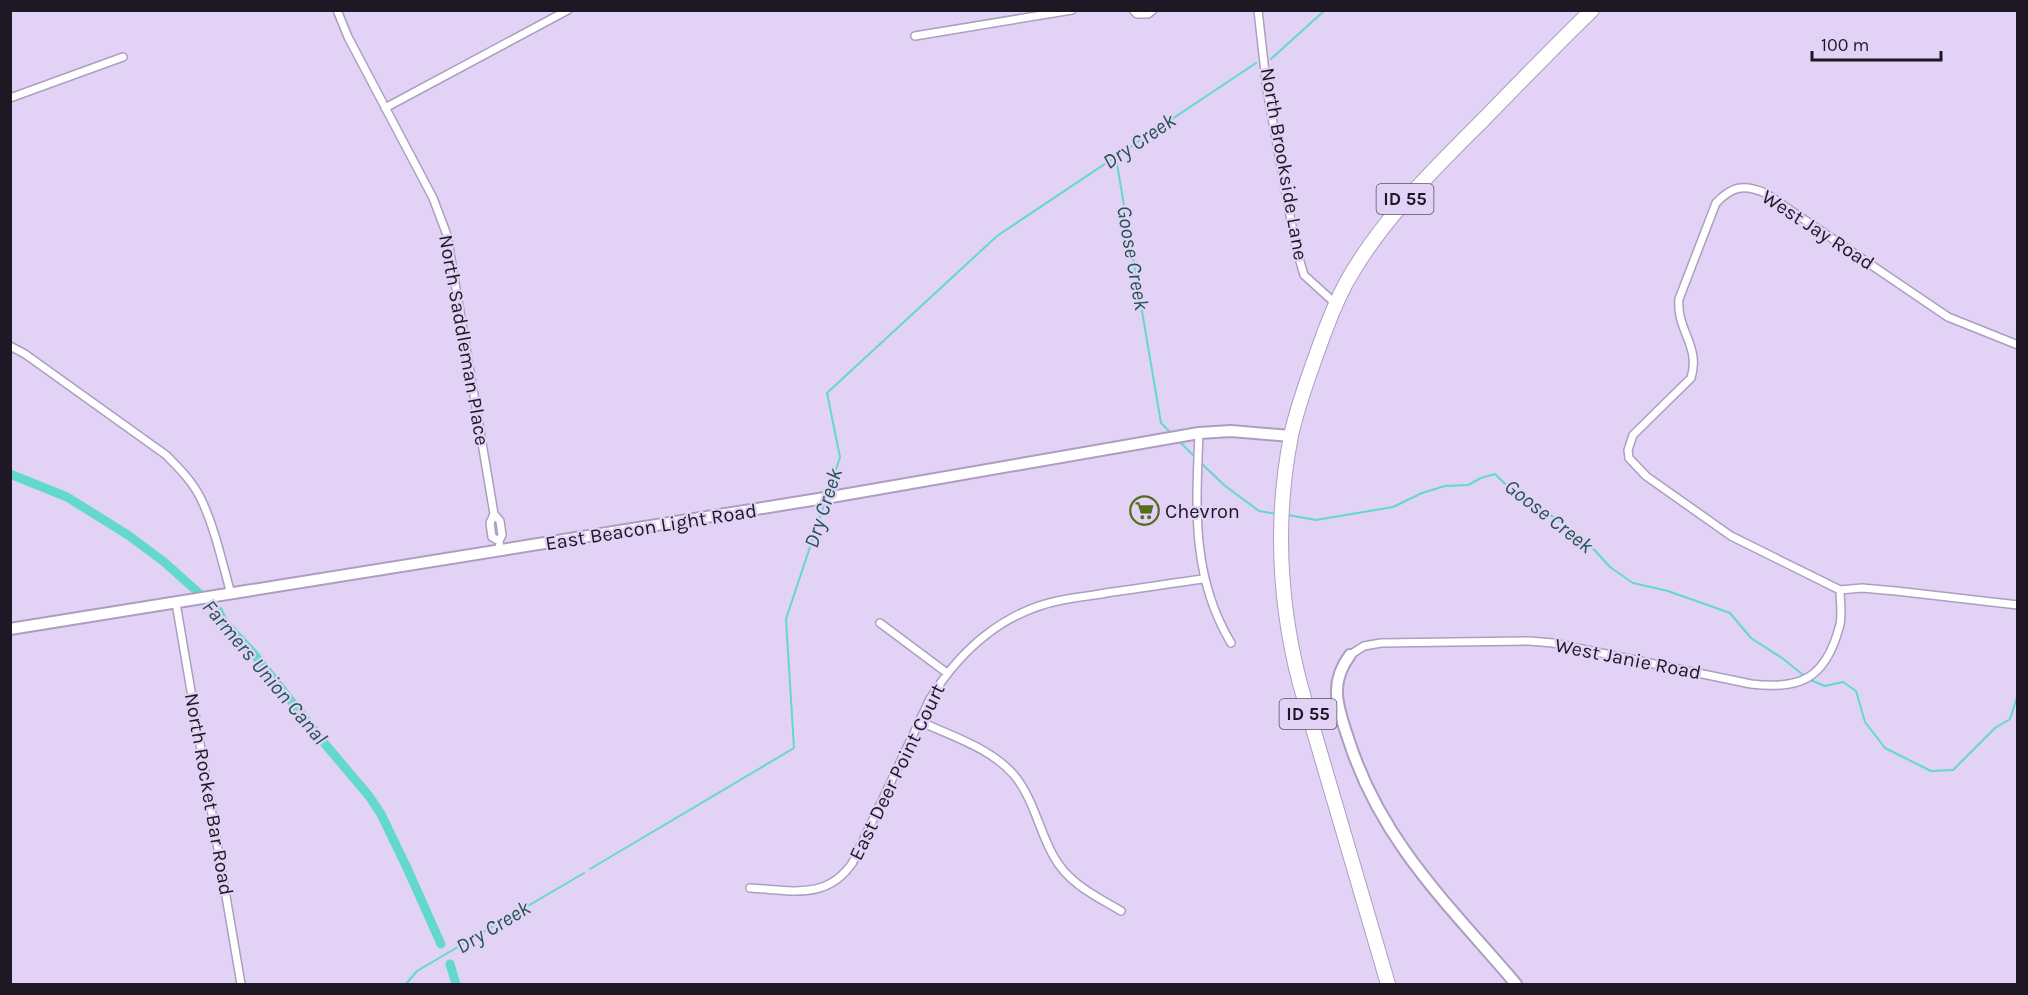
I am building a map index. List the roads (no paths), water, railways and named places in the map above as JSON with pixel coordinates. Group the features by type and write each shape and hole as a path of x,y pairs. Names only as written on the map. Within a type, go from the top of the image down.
{"highway":[{"name":"ID 55","path":"1388,984 1300,684 1290,641 1283,593 1281,538 1284,483 1291,436 1325,328 1346,283 1358,265 1405,200 1592,10"}],"main road":[{"name":"East Beacon Light Road","path":"10,629 231,594 500,546 837,496 1199,433 1231,431 1291,436"},
{"path":"1350,655 1337,677 1336,690 1344,726 1366,787 1381,817 1405,854 1516,984"}],"street":[{"name":"North Saddleman Place","path":"337,10 348,37 433,198 447,235 494,514 500,521 502,536 500,546"},
{"path":"385,108 568,10"},
{"path":"915,36 1072,10"},
{"path":"1133,10 1137,14 1148,14 1153,10"},
{"name":"North Brookside Lane","path":"1258,10 1267,90 1296,248 1304,275 1336,304"},
{"path":"10,98 123,57"},
{"name":"West Jay Road","path":"1840,590 1731,536 1646,476 1629,458 1628,450 1633,435 1691,378 1695,367 1695,358 1680,316 1679,299 1716,203 1727,192 1740,187 1755,189 1766,194 1948,317 2018,345"},
{"path":"10,346 25,354 159,450 179,468 201,498 231,594"},
{"path":"1199,433 1196,519 1203,579 1218,619 1232,643"},
{"name":"East Deer Point Court","path":"750,888 821,889 840,879 853,862 930,699 947,673 976,642 993,629 1042,605 1062,600 1203,579"},
{"path":"1840,590 1862,588 2018,604"},
{"name":"West Janie Road","path":"1350,655 1364,646 1381,643 1529,641 1552,643 1751,684 1775,687 1792,685 1805,680 1826,659 1840,626 1840,590"},
{"name":"North Rocket Bar Road","path":"176,603 241,984"},
{"path":"880,623 947,673"},
{"path":"919,721 981,750 1004,765 1028,797 1048,845 1062,869 1082,888 1121,911"}],"waterway":[{"name":"Dry Creek","path":"1271,59 1325,10"},
{"name":"Dry Creek","path":"828,494 840,457 827,393 997,236 1256,63"},
{"name":"Goose Creek","path":"1116,158 1161,423 1172,434"},
{"name":"Goose Creek","path":"1178,440 1195,457"},
{"name":"Goose Creek","path":"1199,461 1224,485 1259,511 1277,514"},
{"name":"Farmers Union Canal","path":"10,474 67,497 128,535 163,561 218,610 224,622 254,654 369,796 381,814 441,944"},
{"name":"Goose Creek","path":"1288,515 1316,520 1393,507 1422,493 1445,486 1468,485 1495,474 1525,503 1552,516 1589,544 1610,567 1633,583 1668,591 1730,613 1751,638 1782,658 1808,679 1825,686 1843,682 1856,691 1865,722 1885,748 1931,771 1953,770 1995,728 2010,719 2018,694"},
{"name":"Dry Creek","path":"590,869 794,748 786,619 825,502"},
{"name":"Dry Creek","path":"406,984 417,971 584,873"},
{"name":"Farmers Union Canal","path":"450,964 456,984"}],"place":[{"name":"Chevron","path":"1144,511"}]}
